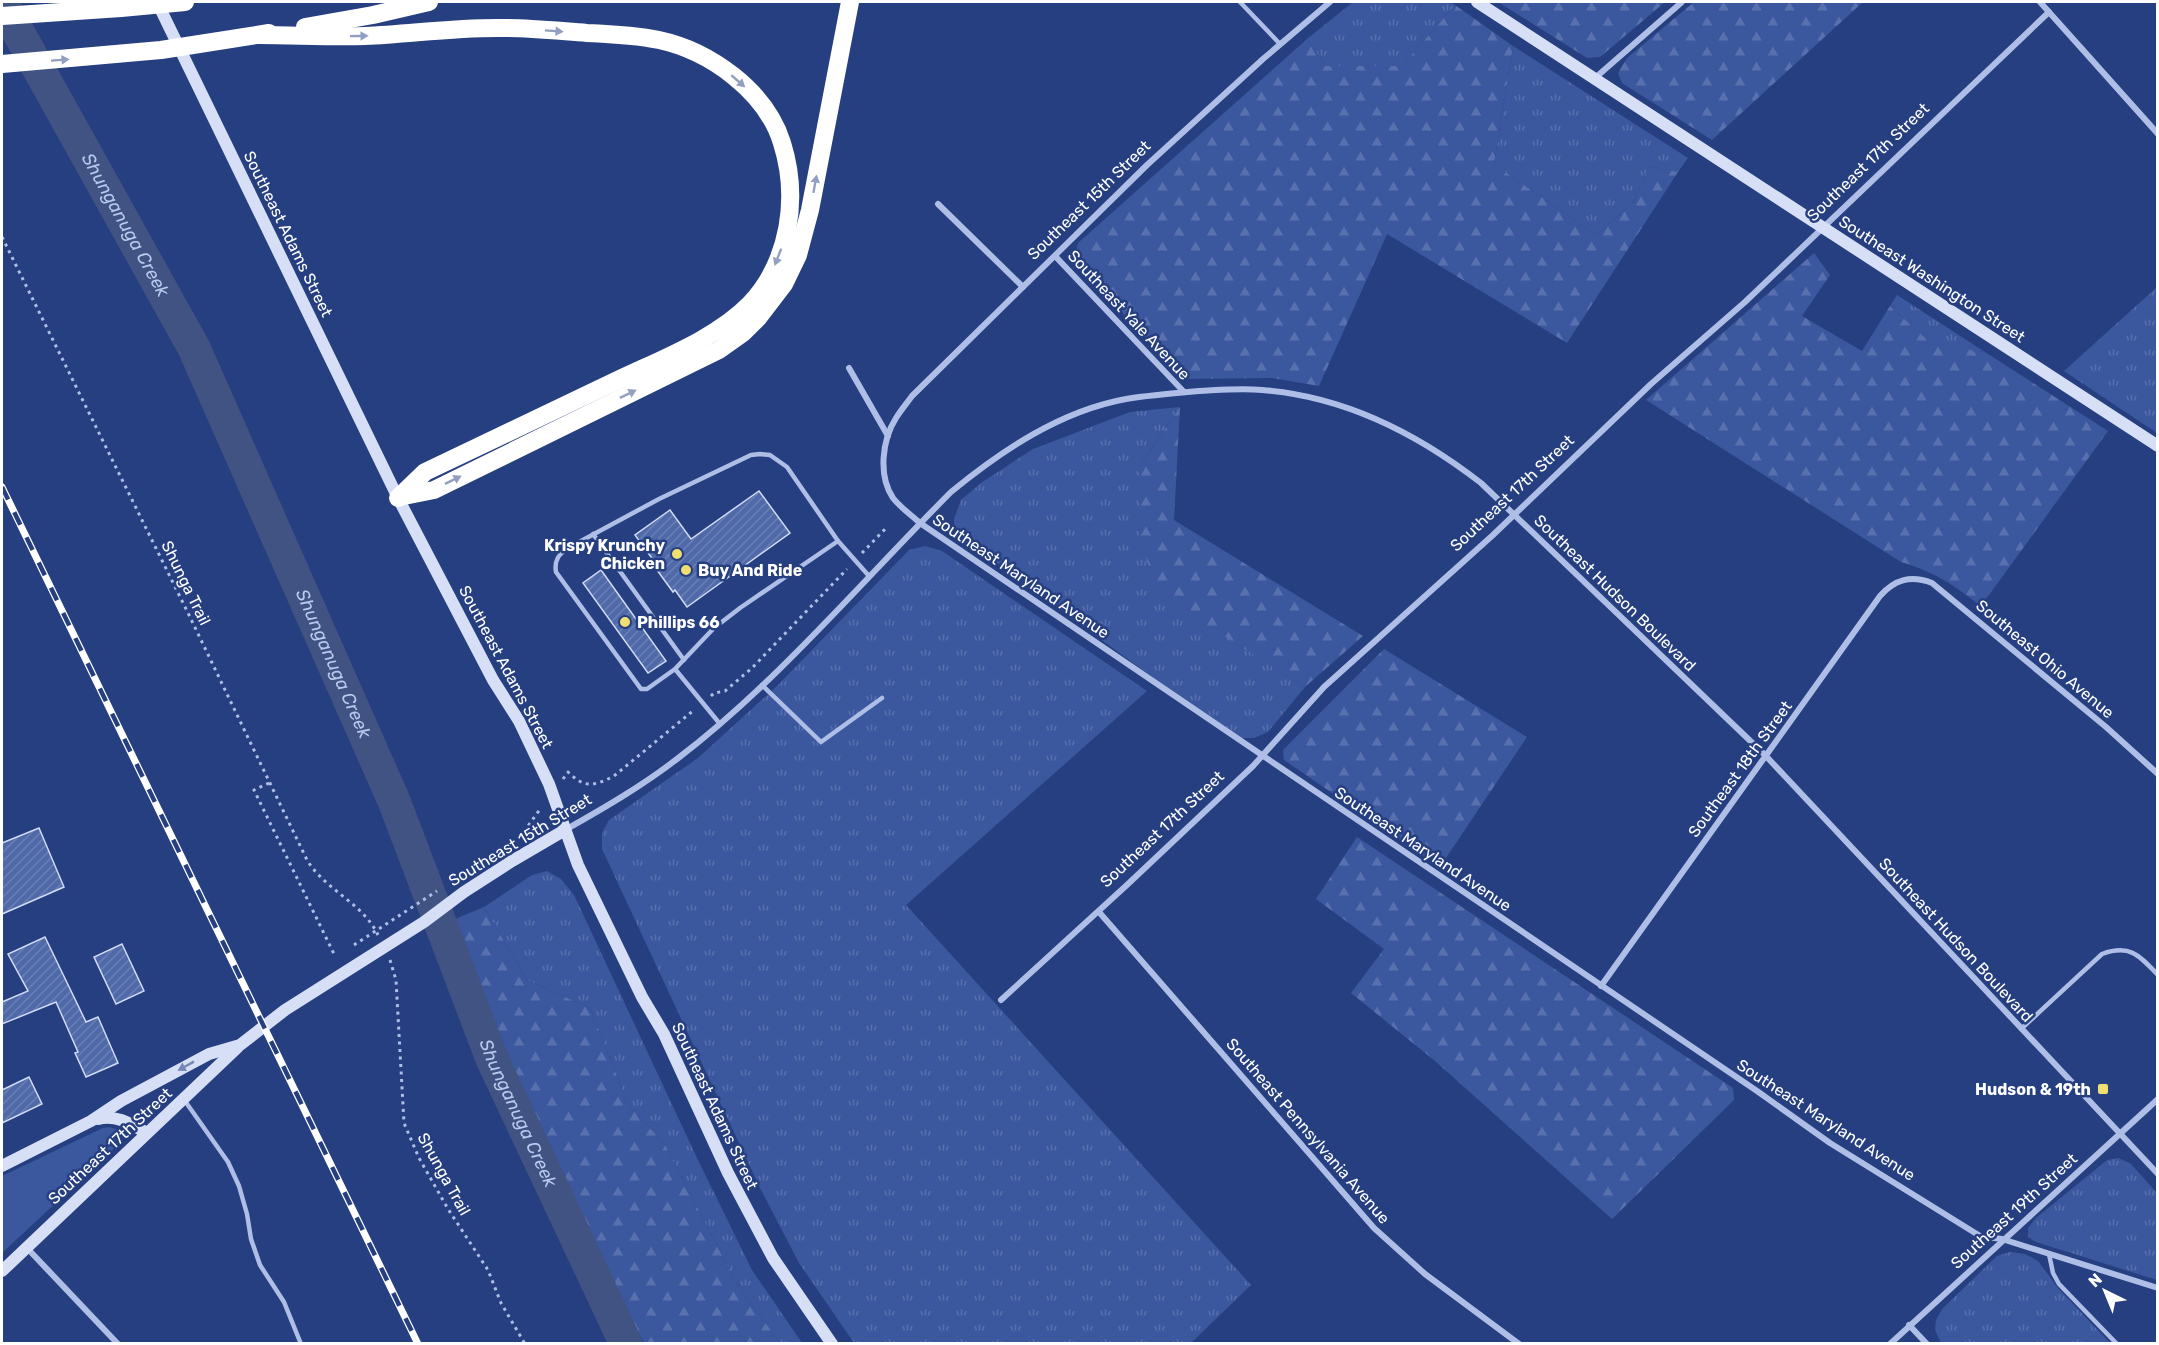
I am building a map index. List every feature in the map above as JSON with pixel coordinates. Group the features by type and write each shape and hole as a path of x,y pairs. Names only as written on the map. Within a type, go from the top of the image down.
{"highway":[{"path":"2,16 185,2"},
{"path":"2,64 161,50 373,15 429,2"},
{"path":"398,498 434,490 719,350 743,333 758,318 784,284 798,255 810,210 850,2"},
{"path":"250,36 363,36 502,27 635,36 660,40 706,58 732,75 747,88 767,112 780,136 788,162 792,189 790,218 778,260 768,280 750,304 716,330 676,352 424,472 398,498"}],"street":[{"name":"Southeast Adams Street","path":"157,2 398,498 493,680 519,721 549,784 578,864 642,997 664,1034 750,1217 790,1285 832,1344"},
{"name":"Southeast 15th Street","path":"888,436 895,419 912,396 1147,165 1280,44 1330,2"},
{"name":"Southeast Washington Street","path":"1477,2 2157,446"},
{"path":"1595,79 1682,2"},
{"path":"2040,2 2157,134"},
{"name":"Southeast 17th Street","path":"1001,1000 1099,912 1262,756 1324,687 1514,515 1651,384 1745,302 2049,12"},
{"path":"939,204 1023,287"},
{"name":"Southeast Yale Avenue","path":"1055,256 1184,392"},
{"path":"849,368 888,436"},
{"name":"Southeast Hudson Boulevard","path":"920,523 951,492 1013,446 1049,426 1124,399 1184,392 1263,390 1302,396 1342,406 1379,420 1414,438 1449,458 1481,483 1765,755 2157,1174"},
{"name":"Southeast Maryland Avenue","path":"888,436 883,474 887,488 894,500 920,523 1830,1143 1980,1236 2002,1239 2157,1288"},
{"name":"Southeast 15th Street","path":"2,1166 91,1121 122,1101 210,1054 240,1045 285,1010 364,961 512,861 602,809 653,776 720,723 762,685 920,523"},
{"name":"Southeast 18th Street","path":"1601,986 1880,596 1898,581 1909,579"},
{"name":"Southeast Ohio Avenue","path":"1909,579 1920,579 1932,583 2106,727 2157,774"},
{"name":"Southeast Pennsylvania Avenue","path":"1099,912 1374,1228 1425,1274 1519,1344"},
{"name":"Southeast 17th Street","path":"2,1271 240,1045"},
{"name":"Southeast 19th Street","path":"1890,1344 2002,1239 2157,1100"},
{"name":"Southeast 15th Street","path":"91,1121 113,1117 147,1133"},
{"path":"27,1248 118,1344"},
{"path":"1909,1325 1927,1344"}],"lane":[{"path":"1240,2 1280,44"},
{"path":"838,541 714,628 675,669 647,689 641,689 556,572 555,566 561,552 593,534 658,499 751,455 760,454 770,455 787,467 838,541 869,576"},
{"path":"593,534 684,660"},
{"path":"675,669 720,723"},
{"path":"762,685 821,742 882,698"},
{"path":"2021,1029 2102,954 2114,950 2130,951 2141,957 2157,975"},
{"path":"184,1099 228,1162 239,1186 251,1239 260,1265 284,1302 301,1344"},
{"path":"2049,1254 2053,1273 2059,1284 2117,1344"}],"path":[{"name":"Shunga Trail","path":"2,237 188,612 312,869 372,922"},
{"path":"270,783 254,790 335,956"},
{"path":"354,945 444,887"},
{"name":"Shunga Trail","path":"392,964 398,999 404,1123 419,1158 448,1209 488,1270 501,1303 525,1344"}],"green space":[{"path":"1353,2 1450,2 1455,5 1402,66 1326,66 1307,39"},
{"path":"1498,2 1665,2 1600,57 1587,58"},
{"path":"1694,2 1863,2 1712,140 1622,83 1618,73 1627,58"},
{"path":"1455,5 1513,46 1494,164 1596,235 1633,203 1649,166 1678,172 1567,343 1387,234 1319,386 1272,378 1181,379 1074,258 1078,243 1307,39 1326,66 1402,66"},
{"path":"1513,46 1688,158 1678,172 1649,166 1633,203 1596,235 1494,164"},
{"path":"1814,253 1830,275 1802,316 1862,351 1890,306 1933,345 1985,352 2108,431 1981,606 1944,580 1925,570 1901,562 1646,400"},
{"path":"2156,288 2158,289 2157,433 2064,371"},
{"path":"1897,295 1985,352 1934,346 1890,306"},
{"path":"1180,407 1139,467 1159,594 1305,687 1268,732 1254,738 1235,738 955,532 954,519 961,500 981,483 1033,449 1130,412"},
{"path":"1180,407 1174,520 1363,636 1305,687 1159,595 1140,541 1139,467"},
{"path":"925,546 942,551 1147,691 906,905 1251,1285 1191,1343 854,1343 799,1263 760,1188 602,849 602,833 609,820 698,758 777,686 909,550"},
{"path":"1384,649 1527,737 1440,867 1284,760 1283,750"},
{"path":"1357,837 1733,1088 1734,1100 1612,1219 1435,1061 1351,993 1384,949 1316,899"},
{"path":"547,871 561,879 574,895 752,1270 802,1343 780,1343 737,1284 664,1143 629,1106 590,1008 527,980 484,907 532,875"},
{"path":"484,907 527,980 590,1008 629,1106 664,1143 737,1284 780,1343 644,1343 596,1252 487,1008 453,920"},
{"path":"109,1127 116,1129 121,1138 119,1144 2,1253 2,1176"},
{"path":"2118,1158 2130,1163 2157,1193 2157,1280 2036,1242 2028,1237 2028,1228 2036,1218 2107,1160"},
{"path":"2010,1252 2025,1254 2038,1261 2058,1288 2110,1343 1941,1343 1935,1330 1936,1320 1942,1309 1997,1256"}],"building":[{"path":"759,491 790,533 687,607 657,570 659,568 635,535 670,510 691,539"},
{"name":"Phillips 66","path":"601,570 666,661 648,673 583,583"},
{"path":"39,828 64,887 2,914 2,843"},
{"path":"45,937 86,1022 98,1017 118,1063 86,1077 75,1053 78,1052 56,1002 2,1024 2,1002 28,991 8,954"},
{"path":"122,944 144,991 116,1004 94,957"},
{"path":"29,1077 42,1104 2,1123 2,1090"}],"waterway":[{"name":"Shunganuga Creek","path":"2,3 194,348 394,801 492,1059 626,1344"}],"railway":[{"path":"2,487 418,1344"}],"place":[{"name":"Krispy Krunchy Chicken","path":"677,554"},
{"name":"Buy And Ride","path":"686,570"},
{"name":"Phillips 66","path":"625,622"},
{"name":"Hudson & 19th","path":"2103,1089"}]}
